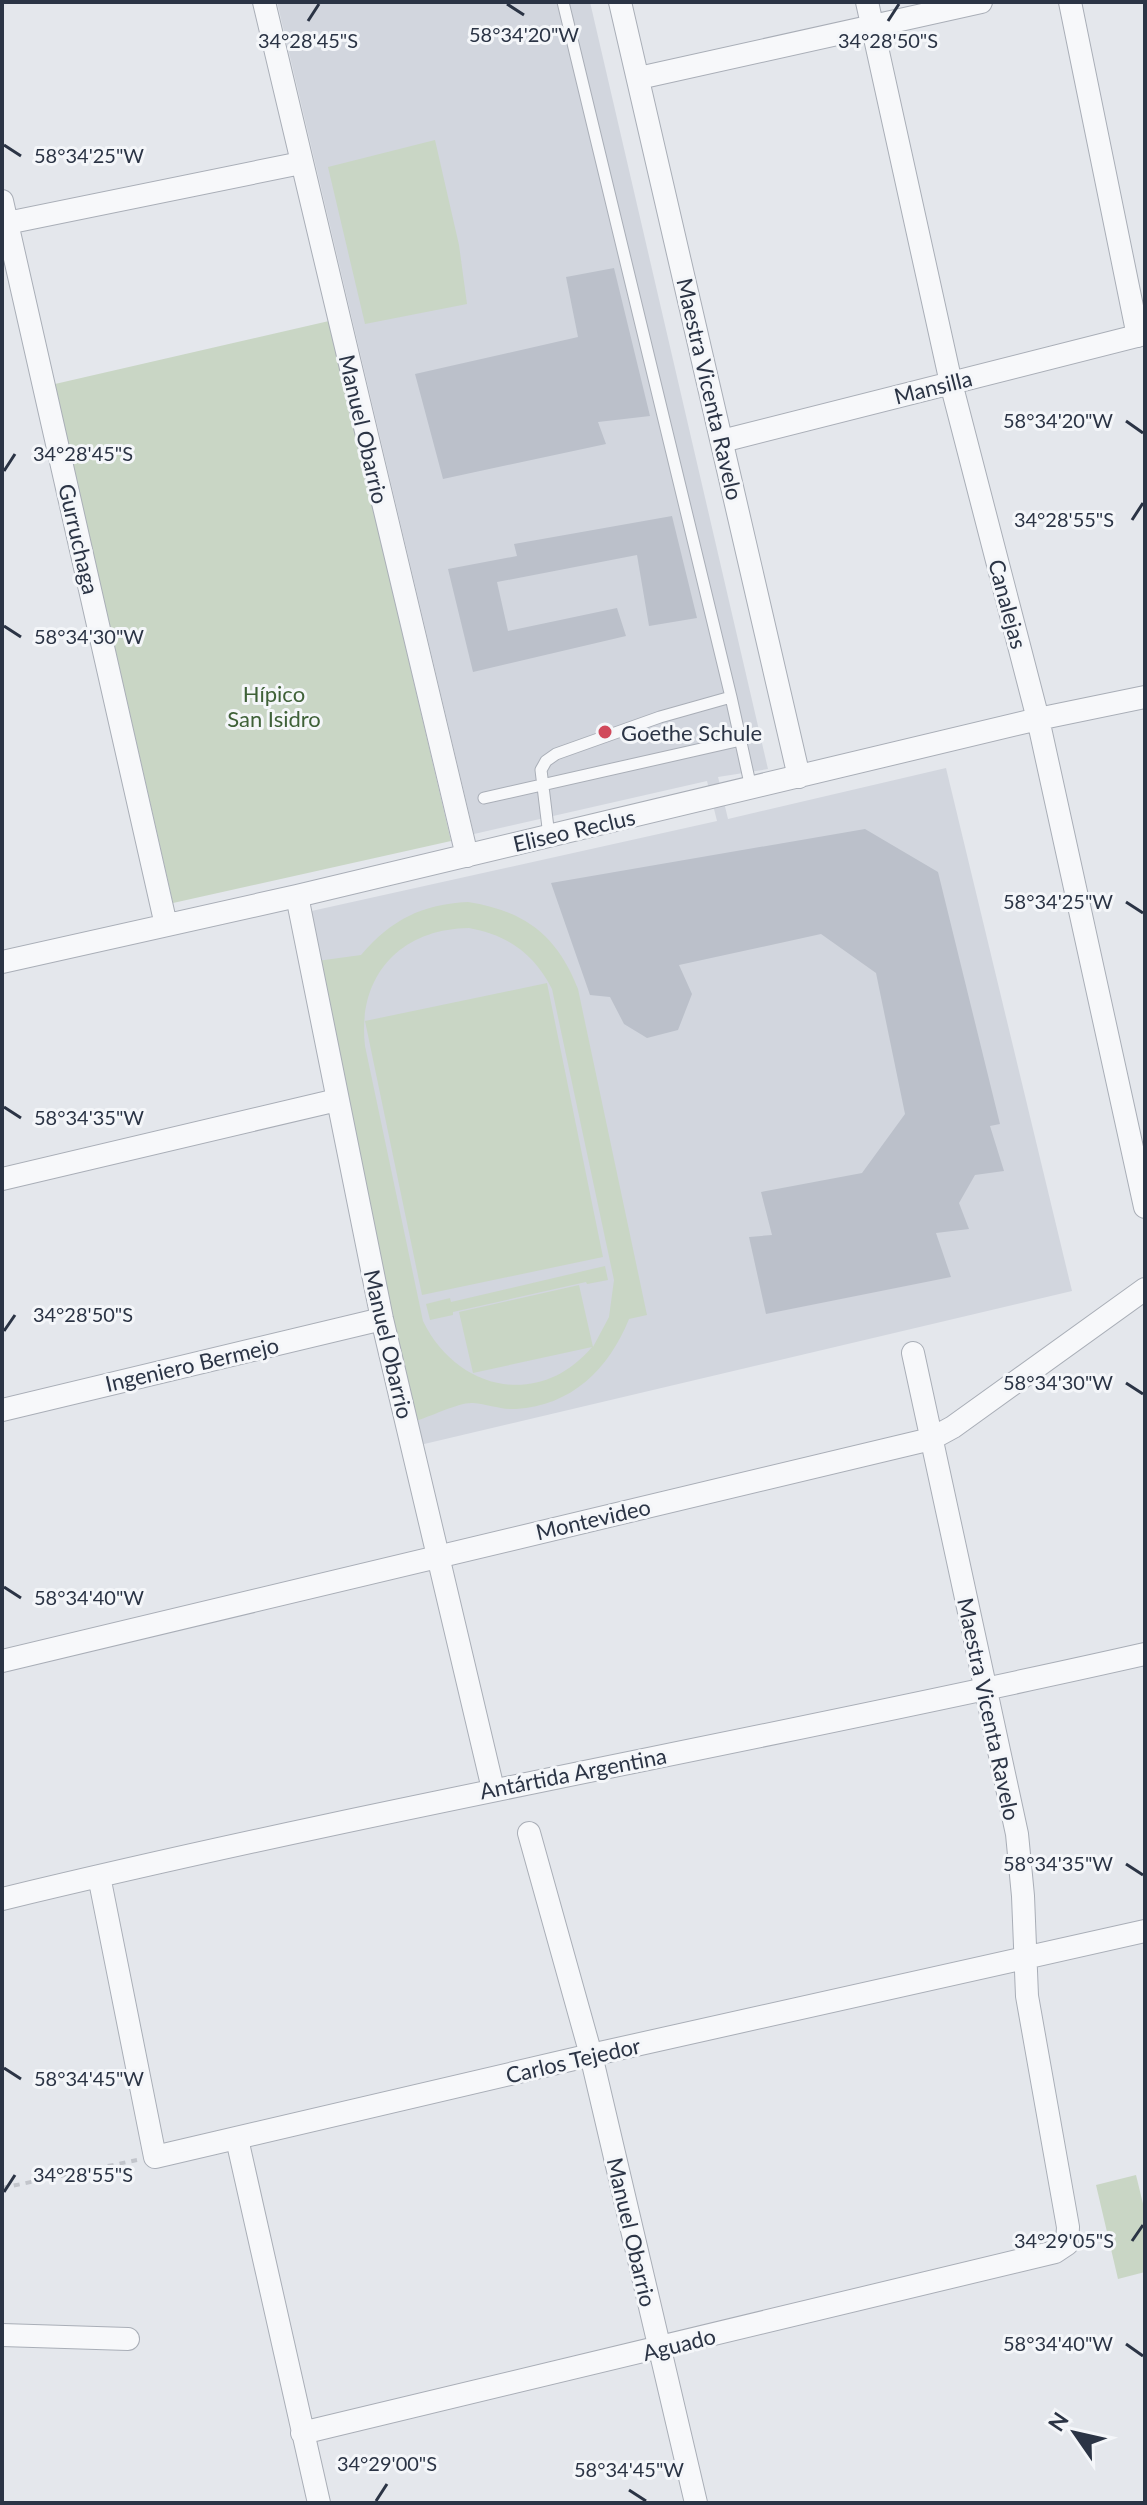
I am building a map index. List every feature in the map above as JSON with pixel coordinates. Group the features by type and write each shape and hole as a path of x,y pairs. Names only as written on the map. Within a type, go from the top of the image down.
{"street":[{"name":"Manuel Obarrio","path":"264,2 467,856"},
{"name":"Maestra Vicenta Ravelo","path":"620,2 799,777"},
{"name":"Canalejas","path":"867,2 951,383 1038,719 1145,1207"},
{"path":"639,78 981,2"},
{"path":"1070,2 1141,335"},
{"path":"4,216 301,163"},
{"name":"Gurruchaga","path":"4,216 166,925"},
{"name":"Mansilla","path":"722,441 1141,335"},
{"name":"Eliseo Reclus","path":"2,962 297,896 1038,719 1145,697"},
{"name":"Manuel Obarrio","path":"297,896 382,1319 493,1789"},
{"path":"2,1179 337,1100"},
{"name":"Montevideo","path":"2,1661 931,1439 953,1427 1145,1289"},
{"name":"Ingeniero Bermejo","path":"2,1410 382,1319"},
{"name":"Maestra Vicenta Ravelo","path":"913,1353 1017,1834 1030,2020 1068,2227 1067,2244 1055,2252"},
{"name":"Antártida Argentina","path":"2,1899 493,1789 984,1691 1145,1654"},
{"name":"Manuel Obarrio","path":"529,1833 591,2055 696,2503"},
{"path":"99,1876 155,2157"},
{"name":"Carlos Tejedor","path":"155,2157 591,2055 1145,1931"},
{"path":"237,2139 319,2503"},
{"name":"Aguado","path":"302,2433 1055,2252"},
{"path":"2,2335 128,2339"}],"lane":[{"path":"563,2 751,788"},
{"path":"549,836 541,770 546,761 556,754 660,717 731,697"},
{"path":"484,798 741,740"}],"path":[{"path":"2,2188 155,2157"}],"shaded area":[{"name":"Goethe Schule","path":"277,2 590,2 768,769 718,777 728,819 946,768 1072,1291 420,1445 307,912 717,821 707,781 474,834"}],"green space":[{"path":"435,140 459,245 467,304 365,324 328,167"},
{"name":"Hípico San Isidro","path":"329,321 451,841 173,903 55,384"},
{"path":"451,903 488,906 522,919 549,940 570,970 578,989 647,1315 629,1319 611,1354 599,1369 586,1382 554,1401 516,1409 467,1403 415,1421 317,961 361,955 384,932 408,916","holes":["469,928 508,941 528,956 552,989 614,1280 609,1317 593,1347 579,1285 459,1312 473,1373 592,1347 571,1367 548,1379 525,1384 501,1384 478,1376 456,1363 438,1345 423,1321 365,1046 364,1021 368,999 376,979 388,962 422,937"]},
{"path":"547,983 603,1257 422,1295 365,1021"},
{"path":"605,1266 608,1280 586,1282 430,1320 426,1304 450,1298 451,1302"},
{"path":"1136,2175 1145,2212 1145,2272 1118,2279 1096,2185"}],"building":[{"path":"614,268 650,416 598,422 606,444 443,479 415,374 578,337 566,277"},
{"path":"672,516 697,618 649,626 637,555 497,582 508,631 617,608 626,636 473,672 448,569 517,556 514,544"},
{"path":"865,829 938,872 1000,1124 990,1126 1004,1171 975,1175 959,1203 969,1229 936,1233 951,1277 766,1314 749,1237 772,1235 761,1192 862,1173 905,1114 876,973 821,934 679,965 692,994 678,1030 647,1038 624,1024 610,997 590,995 551,883"}],"place":[{"name":"Goethe Schule","path":"605,732"}]}
